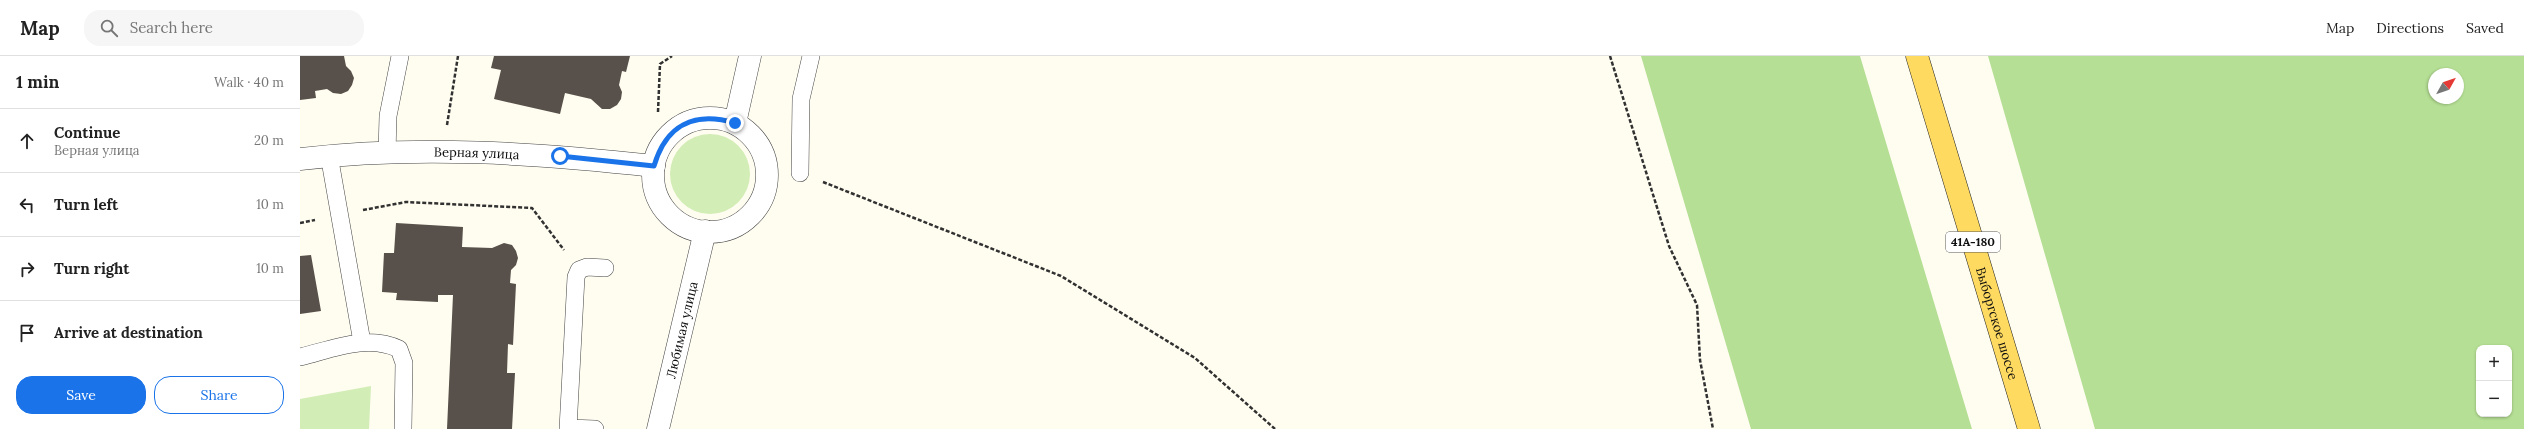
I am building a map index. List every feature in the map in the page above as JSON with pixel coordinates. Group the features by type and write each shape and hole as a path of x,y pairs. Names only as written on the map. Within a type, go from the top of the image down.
{"main road":[{"name":"Выборгское шоссе","path":"1917,56 2029,429"}],"street":[{"path":"735,123 750,56"},
{"path":"700,118 718,118 735,123 748,132 762,151 768,174 766,190 759,204 749,217 736,226 721,231 705,231 690,228 676,221 666,210 658,197 654,182 654,166 659,149 669,135 683,124 700,118"},
{"name":"Верная улица","path":"300,159 329,156 451,151 560,156 654,166"},
{"name":"Любимая улица","path":"658,429 705,231"}],"lane":[{"path":"387,153 388,116 400,56"},
{"path":"800,173 801,99 811,56"},
{"path":"329,156 362,342"},
{"path":"595,429 568,428 576,277 579,270 587,267 605,268"},
{"path":"300,357 362,342 386,343 400,349 404,363 403,429"}],"path":[{"path":"446,132 458,56"},
{"path":"658,112 660,64 672,56"},
{"path":"1610,56 1669,246 1697,305 1700,360 1713,429"},
{"path":"800,173 1062,276 1195,358 1275,429"},
{"path":"300,223 406,202 532,208 579,270"}],"green space":[{"path":"1641,56 1860,56 1972,429 1751,429"},
{"path":"1988,56 2524,56 2524,429 2095,429"},
{"path":"702,134 718,134 732,140 744,152 750,166 750,182 744,196 732,208 718,214 702,214 688,208 676,196 670,182 670,166 676,152 688,140"},
{"path":"371,386 369,429 300,429 300,399"}],"building":[{"path":"300,56 344,56 346,66 351,71 354,78 352,85 348,91 341,94 333,93 327,89 315,91 316,98 300,100"},
{"path":"494,56 630,56 626,72 622,71 619,85 622,92 621,99 617,105 610,109 602,109 591,99 565,93 560,114 494,99 501,70 491,68"},
{"path":"396,223 463,227 462,247 492,248 504,243 512,245 516,251 518,258 516,265 511,270 510,283 516,284 513,345 508,344 507,373 515,373 512,429 447,429 453,295 438,295 438,302 396,300 397,293 382,292 384,253 394,253"},
{"path":"311,255 321,311 300,314 300,256"}],"route":[{"path":"560,156 654,166 659,149 669,135 683,124 700,118 718,118 735,123"}]}
